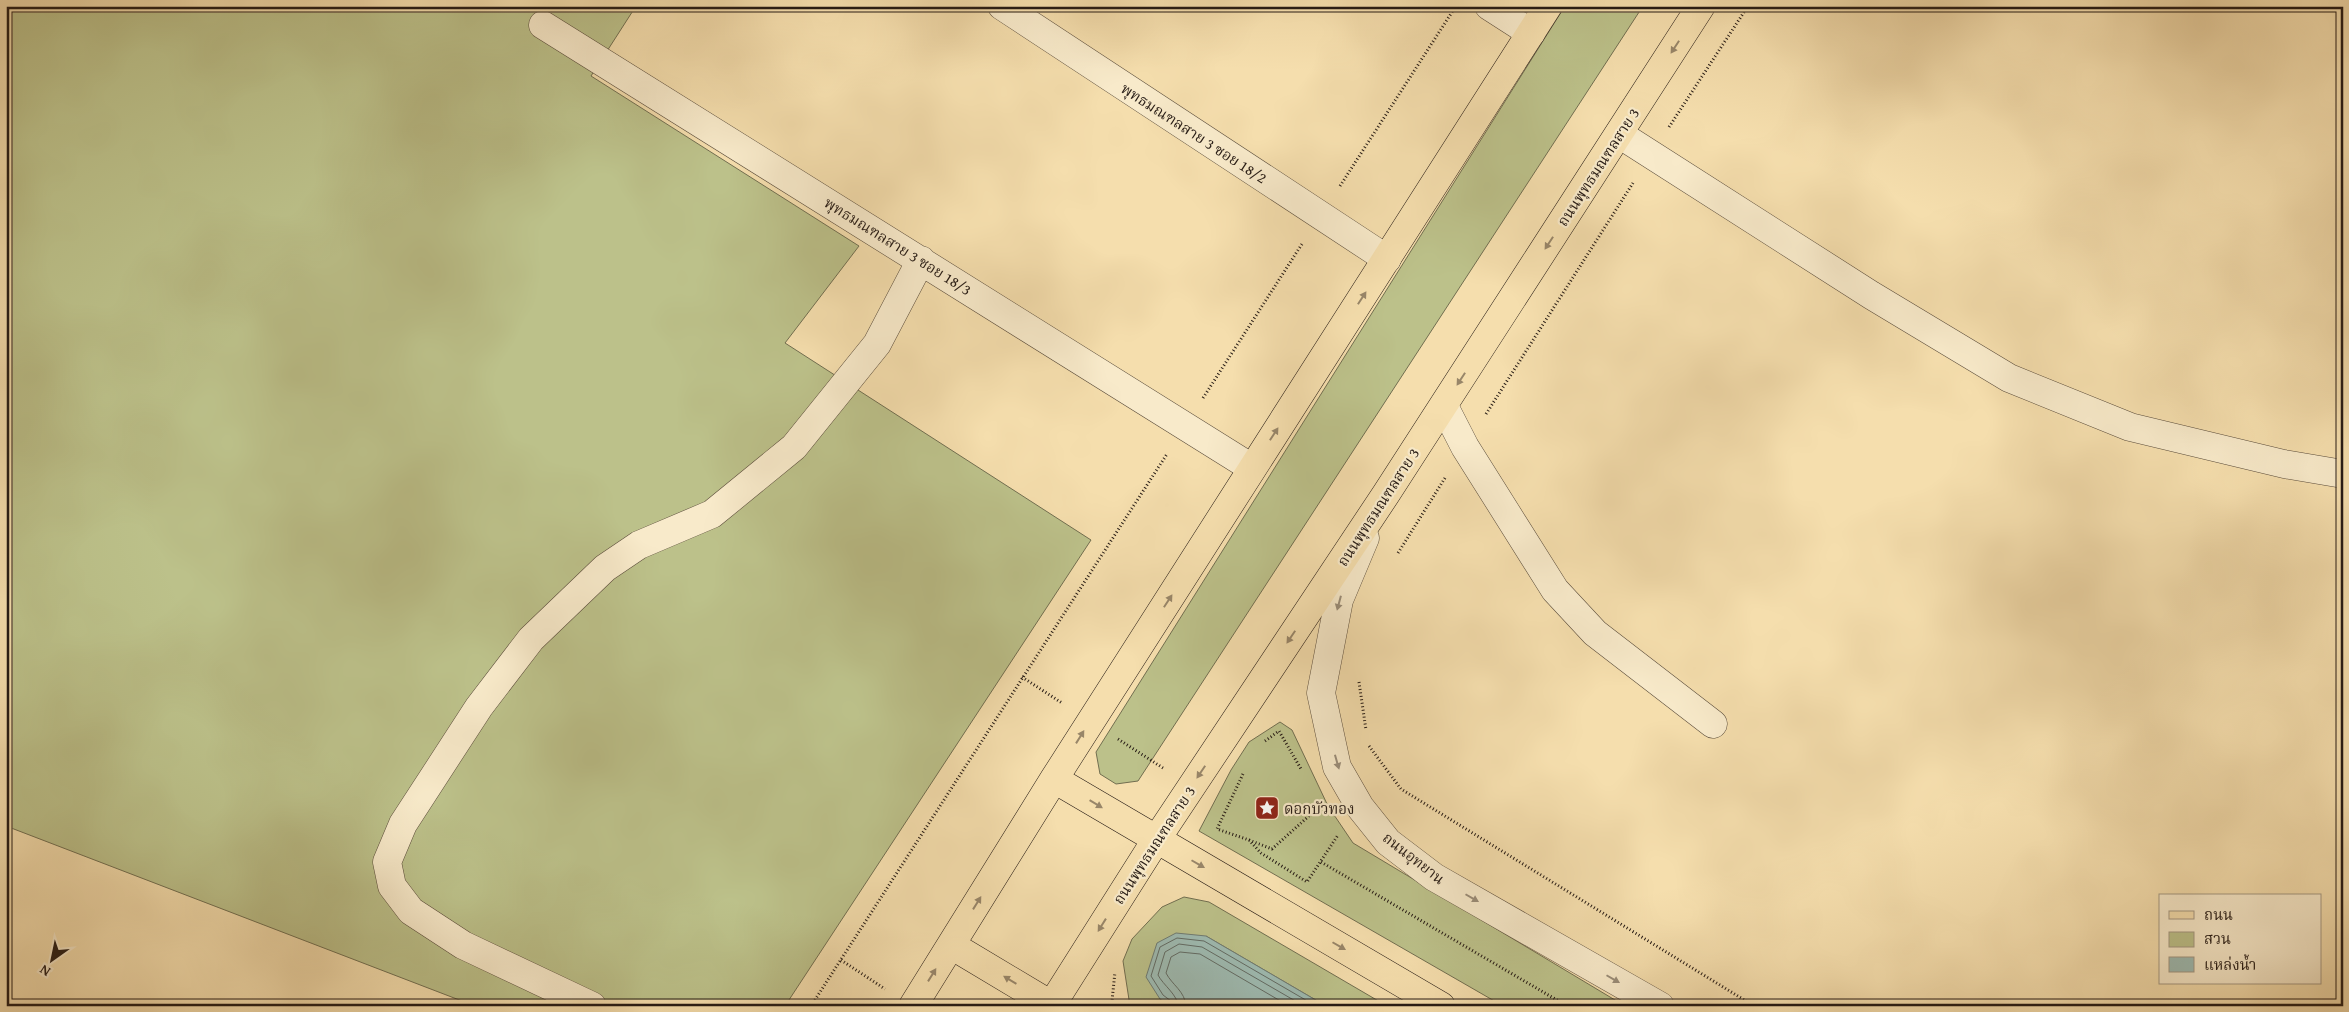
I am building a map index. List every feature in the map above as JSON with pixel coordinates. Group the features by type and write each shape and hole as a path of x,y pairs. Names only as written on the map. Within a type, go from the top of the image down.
{"main road":[{"path":"913,1006 1090,721 1548,6"},
{"name":"ถนนพุทธมณฑลสาย 3","path":"1052,1006 1156,840 1444,406 1701,6"},
{"path":"1054,779 1441,1006"},
{"path":"951,945 1052,1006"}],"street":[{"name":"พุทธมณฑลสาย 3 ซอย 18/2","path":"1002,6 1387,259"},
{"path":"1489,6 1531,33"},
{"name":"พุทธมณฑลสาย 3 ซอย 18/3","path":"543,24 1252,468"},
{"path":"1619,134 1871,295 2009,378 2130,428 2284,464 2343,474"},
{"path":"592,1006 463,945 411,911 392,886 387,862 403,824 479,707 531,639 605,568 639,545 712,514 794,447 877,344 921,260"},
{"path":"1444,406 1465,447 1555,590 1595,633 1713,724"},
{"name":"ถนนอุทยาน","path":"1386,494 1359,549 1339,600 1328,649 1321,693 1337,767 1360,807 1388,842 1434,877 1660,1006"}],"path":[{"path":"811,1006 1456,6"},
{"path":"1396,556 1748,6"},
{"path":"1022,677 1227,809"},
{"path":"1359,680 1369,746 1401,789 1754,1006"},
{"path":"1264,741 1279,731 1302,771"},
{"path":"1244,774 1217,829 1272,848 1320,806"},
{"path":"1317,800 1325,814"},
{"path":"1249,840 1261,853 1307,882 1338,836 1334,829"},
{"path":"1321,862 1567,1006"},
{"path":"840,960 887,990"}],"green space":[{"path":"6,6 636,6 591,76 859,246 785,343 1091,540 785,1006 475,1006 6,826"},
{"path":"1565,6 1643,6 1138,781 1116,784 1100,774 1096,752"},
{"path":"1280,722 1292,730 1328,806 1353,843 1625,1006 1503,1006 1199,831 1231,770 1249,742"},
{"path":"1184,897 1209,902 1387,1006 1326,1006 1206,936 1160,999 1170,1006 1130,1006 1123,961 1132,939 1162,907"}],"water":[{"path":"1176,933 1206,936 1326,1006 1170,1006 1160,999 1146,977 1157,943"}],"place":[{"name":"ดอกบัวทอง","path":"1267,808"}]}
